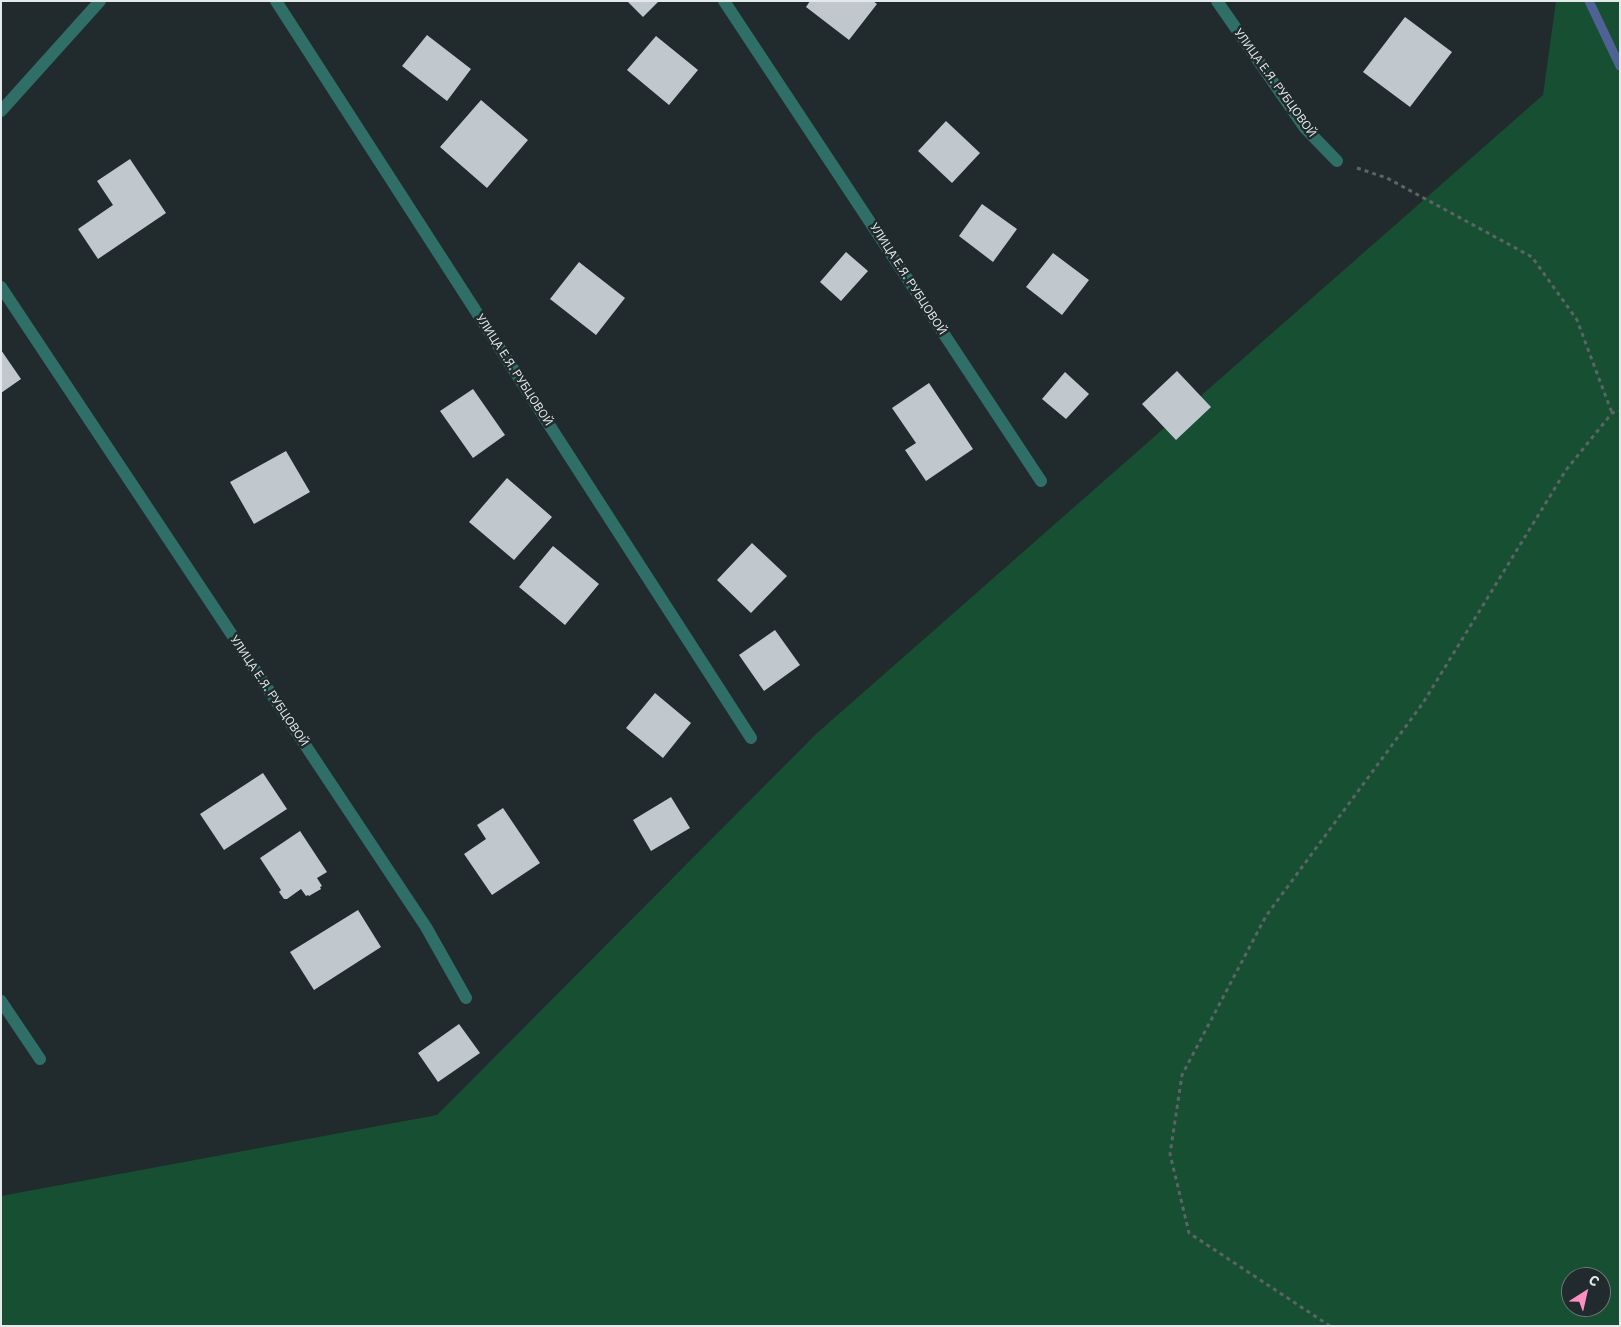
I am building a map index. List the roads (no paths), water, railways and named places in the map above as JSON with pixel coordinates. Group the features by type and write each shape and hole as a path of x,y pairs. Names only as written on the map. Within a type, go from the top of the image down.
{"street":[{"path":"1,111 100,1"},
{"name":"УЛИЦА Е.Я. РУБЦОВОЙ","path":"276,1 751,738"},
{"name":"УЛИЦА Е.Я. РУБЦОВОЙ","path":"724,1 1041,481"},
{"name":"УЛИЦА Е.Я. РУБЦОВОЙ","path":"1217,1 1305,128 1337,161"},
{"name":"УЛИЦА Е.Я. РУБЦОВОЙ","path":"1,287 426,927 466,998"},
{"path":"1,1001 40,1059"}],"waterway":[{"path":"1589,1 1620,66"}]}
